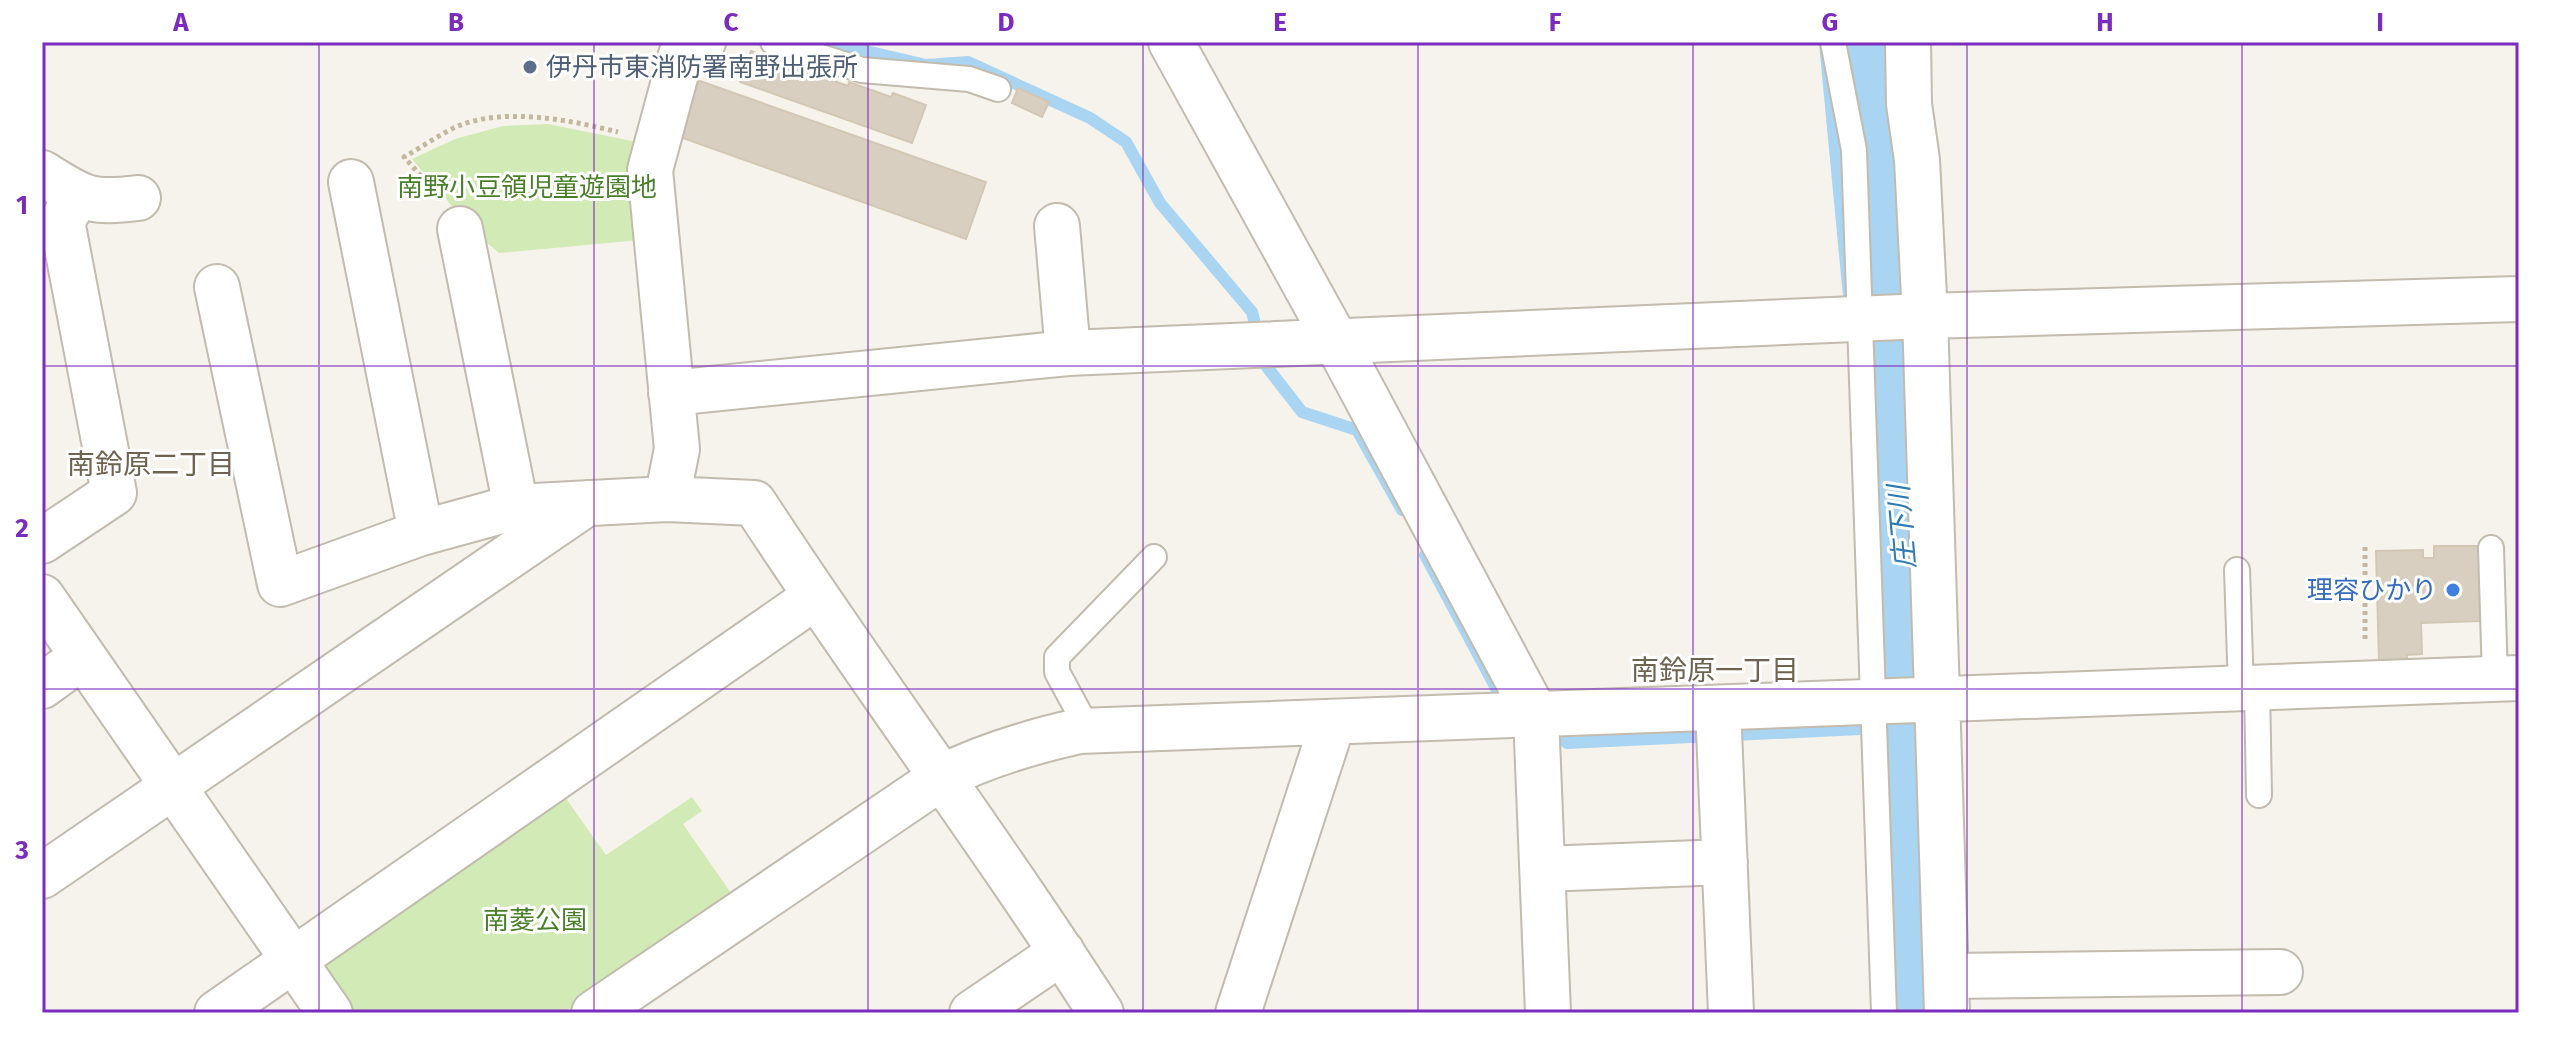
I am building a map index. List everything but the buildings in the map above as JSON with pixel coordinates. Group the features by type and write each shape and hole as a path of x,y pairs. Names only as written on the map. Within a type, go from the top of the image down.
{"street":[{"path":"667,499 677,449 650,170 681,55 703,42"},
{"path":"1171,42 1336,341 1536,715 1548,1013"},
{"path":"1908,42 1909,104 1917,160 1925,316 1902,702 1946,994 2280,972"},
{"path":"351,182 421,533"},
{"path":"42,541 114,493 58,290 62,221 60,184 101,202 138,198"},
{"path":"1057,226 1068,353"},
{"path":"460,229 516,507"},
{"path":"217,287 280,584 421,533 516,507 667,499 754,503 815,597 942,777 1101,1013"},
{"path":"671,393 1068,353 1860,318 2519,299"},
{"path":"42,876 589,502"},
{"path":"42,597 330,1013"},
{"path":"217,1013 815,597"},
{"path":"42,686 82,657"},
{"path":"594,1013 942,777 972,762 1027,742 1089,731 2507,678"},
{"path":"1718,708 1731,1013"},
{"path":"1238,1013 1333,722"},
{"path":"1543,869 1725,862"},
{"path":"972,1013 1062,952"}],"lane":[{"path":"773,42 862,70 969,79 998,89"},
{"path":"1833,42 1854,150 1860,318 1902,702 1884,1013"},
{"path":"2491,548 2507,678"},
{"path":"1089,731 1057,672 1057,657 1154,557"},
{"path":"2237,570 2259,795"}],"path":[{"path":"460,229 454,213 404,157 460,126 510,116 582,123 657,142"},
{"path":"2365,547 2365,684"}],"green space":[{"name":"南野小豆領児童遊園地","path":"548,124 637,142 640,240 499,253 473,231 412,159 455,139 503,126"},
{"name":"南菱公園","path":"560,790 606,855 692,797 702,811 683,824 733,896 563,1013 347,1013 318,969"}],"waterway":[{"path":"828,42 926,65 968,62 1090,118 1126,142 1160,203 1252,312 1258,335"},
{"name":"庄下川","path":"1857,42 1907,569 1913,1013"},
{"path":"1263,353 1267,367 1302,412 1357,430 1402,510"},
{"path":"1425,555 1497,690 1510,700"},
{"path":"1547,728 1567,743 1860,729"},
{"path":"1884,729 1908,730"}],"place":[{"name":"伊丹市東消防署南野出張所","path":"530,67"},
{"name":"理容ひかり","path":"2453,590"}],"district":[{"name":"南鈴原二丁目","path":"151,464"},
{"name":"南鈴原一丁目","path":"1715,670"}]}
